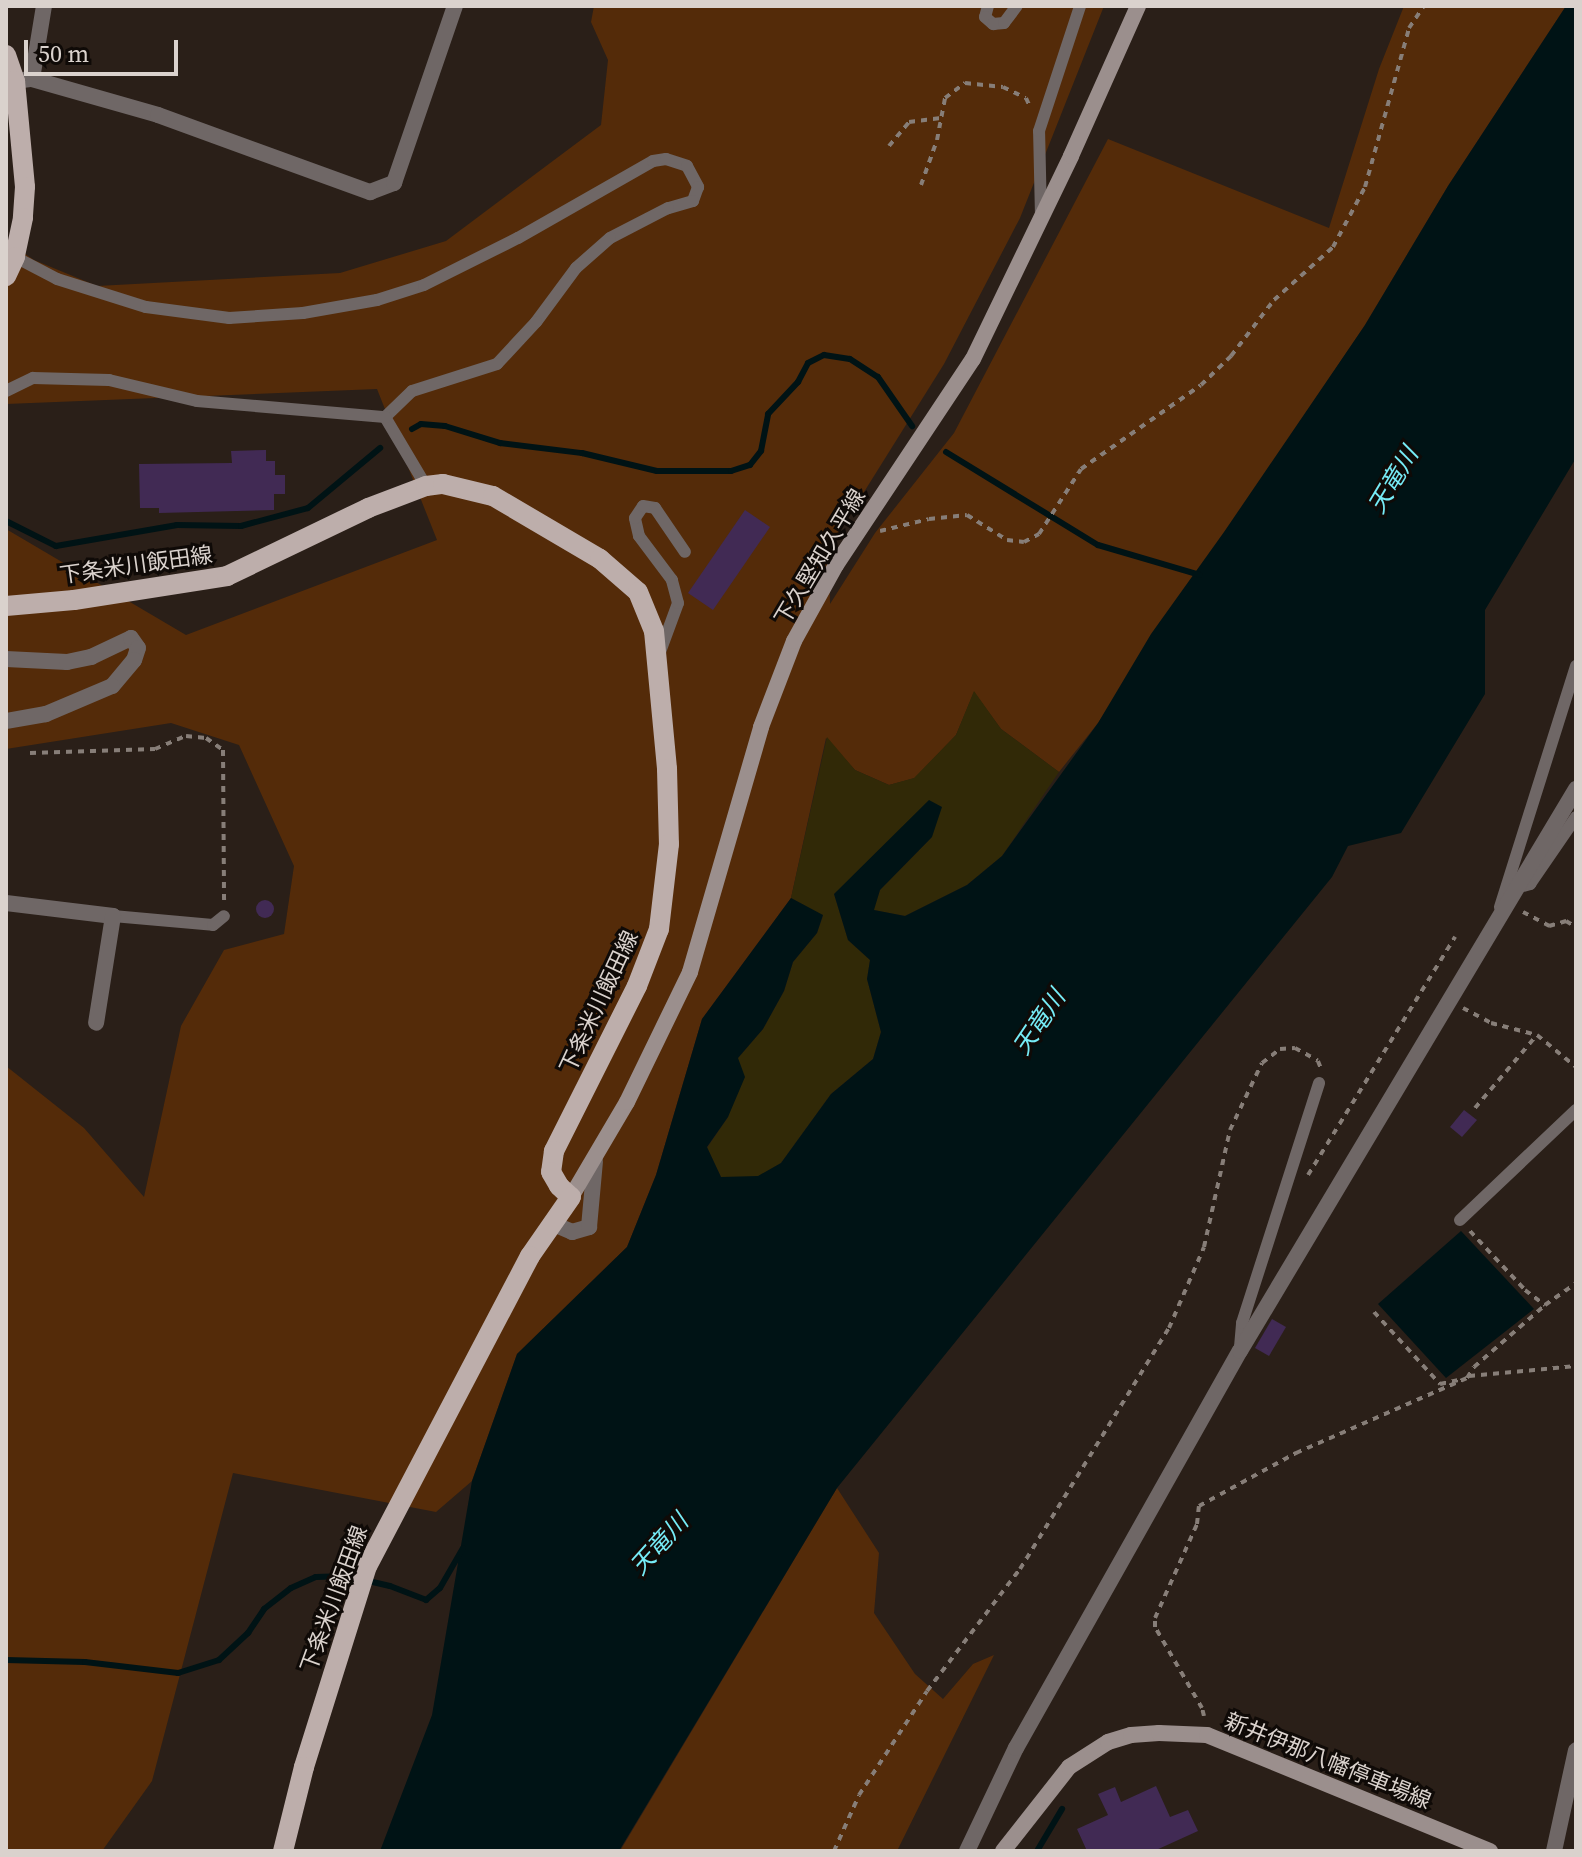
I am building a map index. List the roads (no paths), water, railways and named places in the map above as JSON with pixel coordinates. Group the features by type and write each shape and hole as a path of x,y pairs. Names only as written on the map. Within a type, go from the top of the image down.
{"main road":[{"name":"下久堅知久平線","path":"571,1197 627,1102 690,972 761,727 794,641 836,565 973,359 1138,6"},
{"path":"6,55 23,80 25,187 11,266"},
{"name":"下条米川飯田線","path":"6,606 74,600 227,576 368,508 426,486 460,486 493,496 566,536 628,580 645,603 657,658 669,844 659,929 637,986 554,1151 551,1172 571,1197 551,1223 391,1515 362,1581 304,1767 283,1851"},
{"name":"新井伊那八幡停車場線","path":"1003,1851 1056,1780 1088,1753 1131,1735 1207,1735 1490,1851"}],"street":[{"path":"44,6 23,80 158,115 370,192 394,183 455,6"},
{"path":"6,659 67,662 91,657 131,638 138,648 134,660 112,686 46,714 6,721"},
{"path":"967,1851 1016,1748 1240,1351 1576,789"},
{"path":"6,903 113,916 96,1023"},
{"path":"551,1223 572,1232 589,1227 595,1161"},
{"path":"1554,1851 1576,1750"}],"lane":[{"path":"988,6 985,17 993,24 1004,23 1017,6"},
{"path":"1041,218 1039,131 1080,6"},
{"path":"6,391 33,378 109,380 197,401 385,417 412,391 497,364 536,322 576,268 610,238 668,208 693,201 698,187 687,166 666,159 653,161 518,238 424,285 377,300 303,313 229,318 146,307 11,266"},
{"path":"385,417 426,486"},
{"path":"657,658 678,603 672,580 639,536 635,518 643,506 655,508 685,552"},
{"path":"1496,920 1576,666"},
{"path":"1511,895 1530,884 1576,817"},
{"path":"1564,832 1576,840"},
{"path":"113,916 213,925 224,916"},
{"path":"1240,1351 1242,1323 1319,1083"},
{"path":"1460,1220 1576,1110"}],"water":[{"name":"天竜川","path":"1566,6 1576,6 1576,458 1485,610 1485,694 1401,833 1348,846 1332,877 837,1488 619,1851 380,1851 432,1715 472,1481 517,1354 627,1247 656,1175 702,1019 791,898 823,915 817,933 793,962 784,991 763,1029 738,1058 745,1077 728,1117 707,1147 721,1177 758,1176 781,1163 831,1094 873,1059 881,1032 867,979 870,960 848,940 834,894 929,800 942,807 932,837 880,890 874,910 905,916 967,885 1002,856 1098,723 1151,634 1365,325 1448,186"},
{"path":"1461,1231 1534,1309 1446,1378 1378,1304"}],"waterway":[{"path":"412,429 421,424 445,426 500,443 582,453 657,471 731,471 750,465 761,451 768,414 798,382 808,363 824,355 850,359 878,377 912,426"},
{"path":"6,521 56,546 177,525 241,526 308,508 380,448"},
{"path":"946,452 1098,545 1200,575"},
{"path":"6,1660 85,1662 178,1673 219,1660 248,1633 264,1609 291,1588 316,1577 347,1576 390,1586 426,1600 440,1588 463,1548"},
{"path":"1037,1851 1062,1809"}]}
